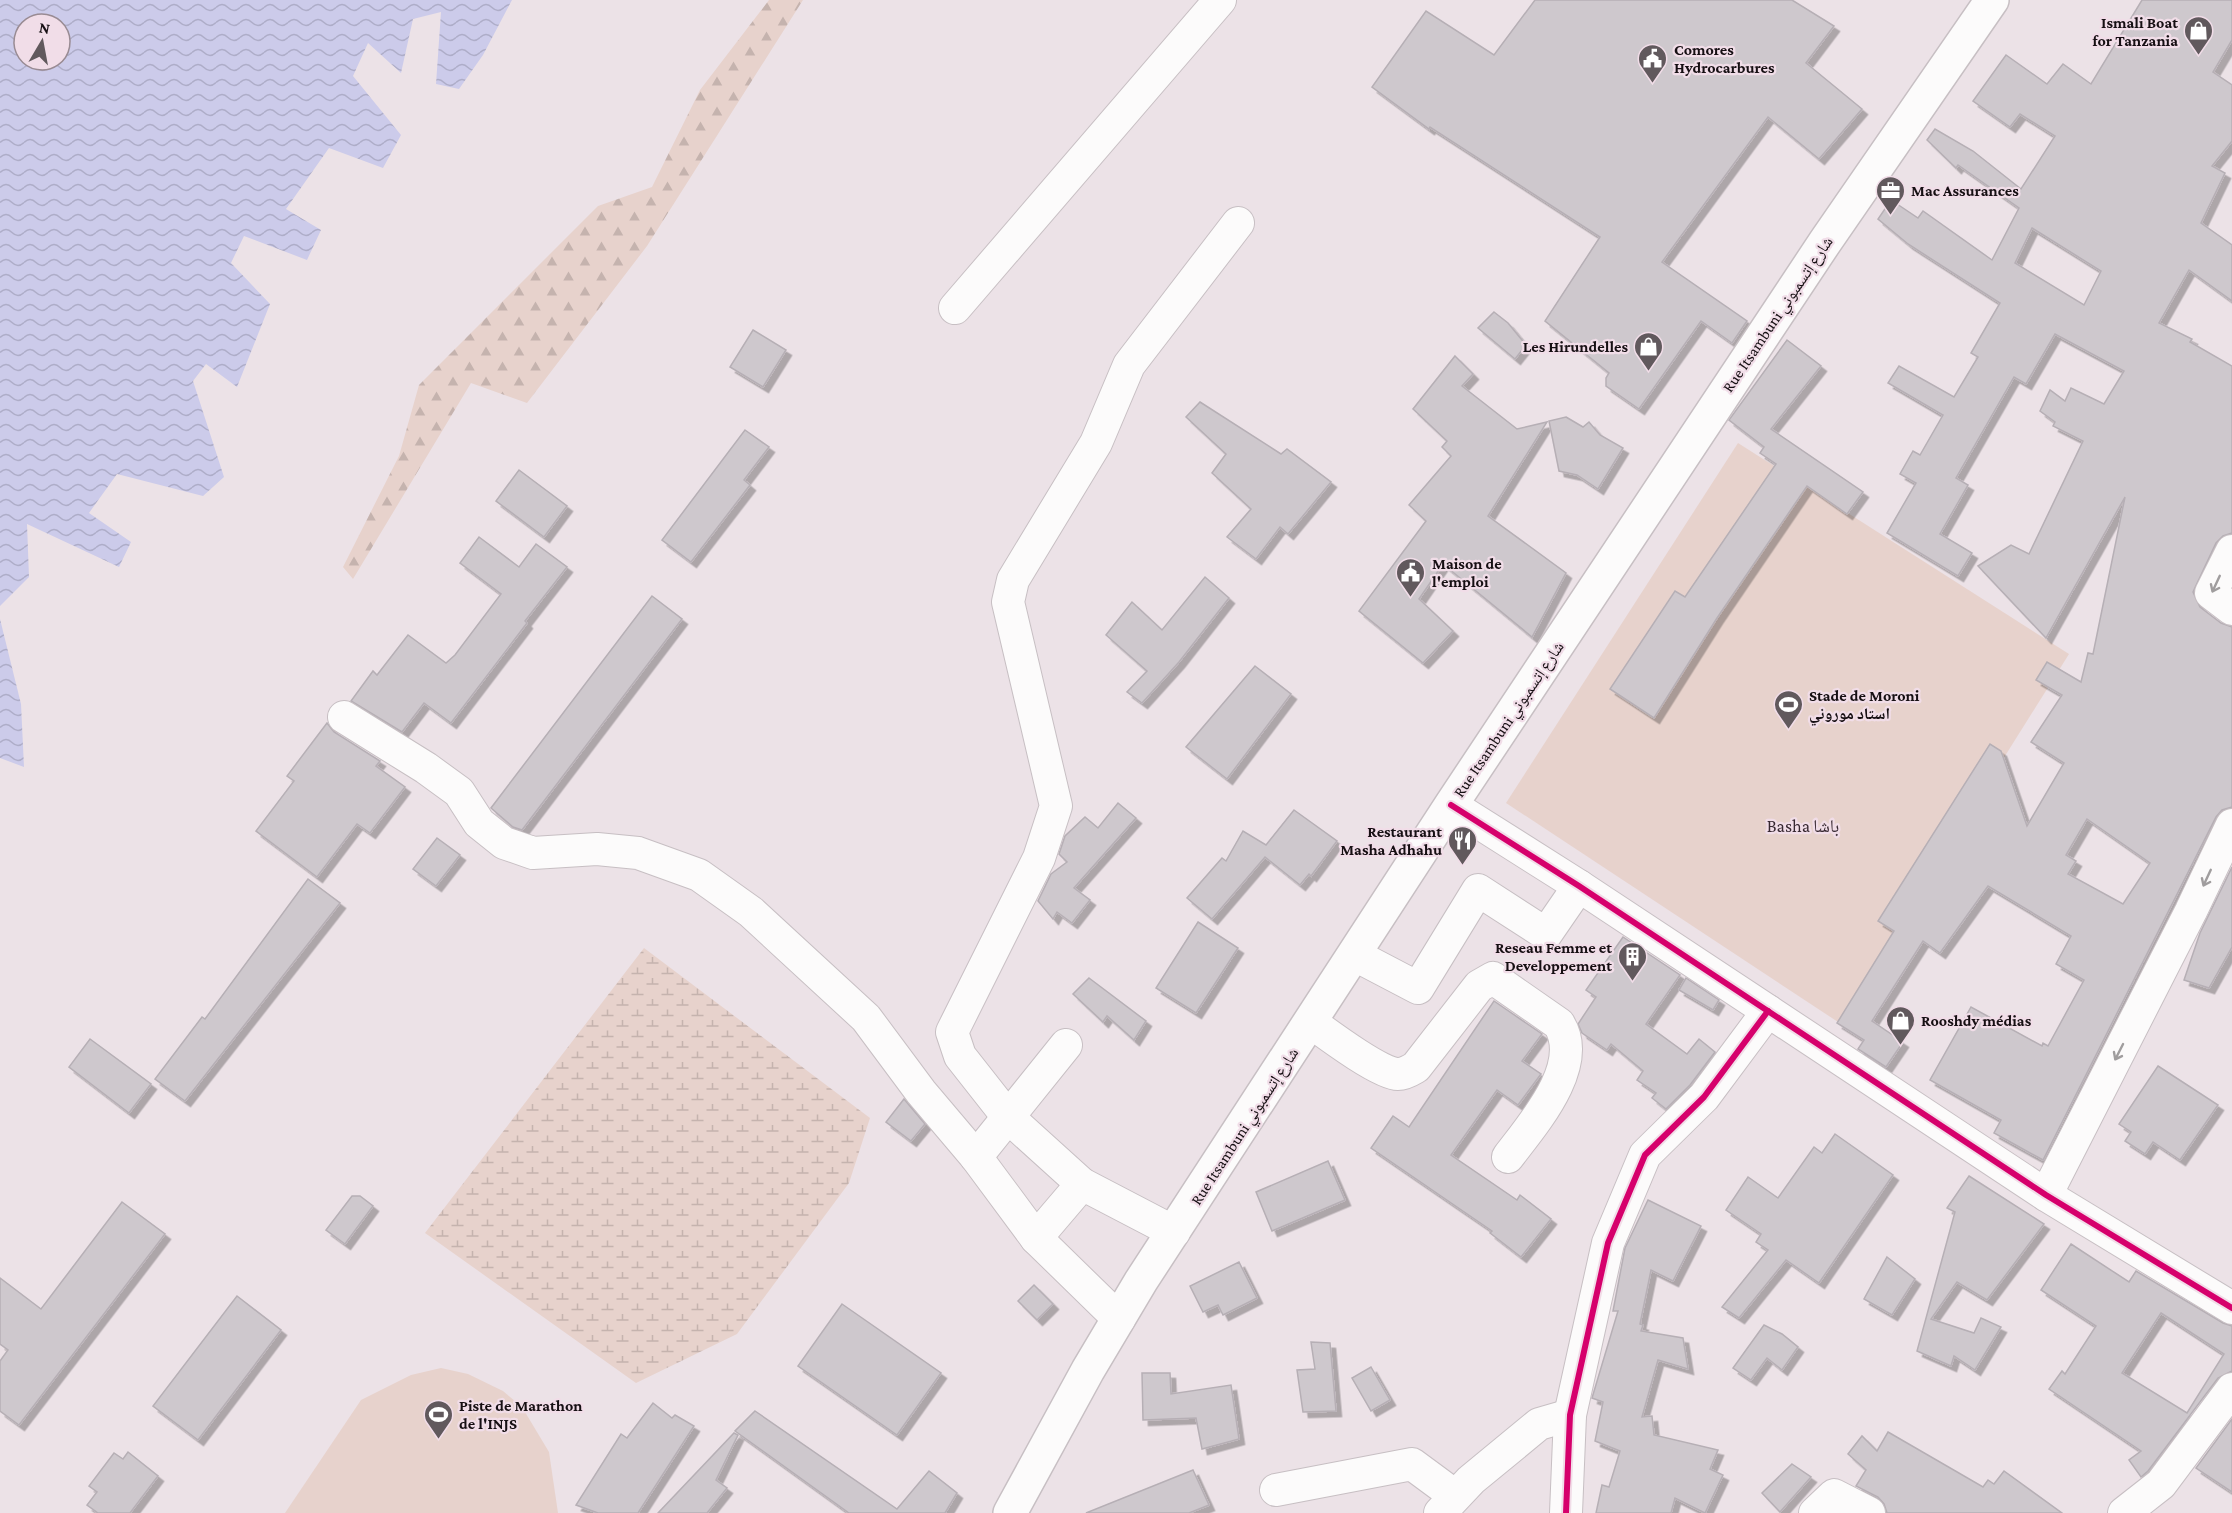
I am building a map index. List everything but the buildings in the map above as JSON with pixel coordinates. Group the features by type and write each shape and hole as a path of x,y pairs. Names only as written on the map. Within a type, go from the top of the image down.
{"main road":[{"name":"Rue Itsambuni شارع إتسمبوني","path":"1010,1513 1119,1318 1312,1023 1450,805 1825,242 1992,0"}],"street":[{"path":"955,308 1220,0"},
{"path":"1174,1232 1082,1184 1008,1118 960,1056 952,1032 1039,858 1056,806 1008,603 1012,580 1096,443 1129,365 1238,223"},
{"path":"2232,551 2211,593 2232,609"},
{"path":"344,717 426,768 459,792 479,823 504,843 533,853 597,849 638,853 699,875 751,912 866,1018 921,1092 976,1157 1036,1238 1119,1318"},
{"path":"1450,805 1579,886 2046,1195 2232,1308"},
{"path":"2046,1195 2191,911 2232,825"},
{"path":"1355,955 1418,988 1478,890 1546,934 1579,886"},
{"path":"1312,1023 1378,1066 1397,1074 1402,1073 1416,1067 1479,986 1493,978 1559,1024 1565,1033 1566,1052 1551,1100 1508,1157"},
{"path":"1566,1513 1570,1415 1608,1243 1645,1155 1704,1097 1768,1011"},
{"path":"976,1157 1066,1046"},
{"path":"1036,1238 1082,1184"},
{"path":"2124,1513 2162,1484 2232,1389"},
{"path":"1276,1490 1412,1464 1447,1504 1539,1424 1570,1415"},
{"path":"1815,1513 1834,1495 1869,1513"}],"green space":[{"path":"769,0 803,0 647,246 527,403 471,383 353,579 343,567 399,456 419,385 598,206 652,187 700,90"},
{"name":"Stade de Moroni استاد موروني","path":"1738,443 2069,654 1838,1022 1506,803"},
{"path":"644,948 870,1118 849,1183 737,1334 636,1383 425,1233"},
{"name":"Piste de Marathon de l'INJS","path":"441,1368 468,1374 503,1391 522,1407 549,1452 558,1513 285,1513 361,1400 411,1375"}],"water":[{"path":"0,0 512,0 483,55 459,89 436,84 441,12 413,19 401,73 368,43 353,76 401,135 383,168 329,148 286,209 321,230 307,260 244,236 231,263 270,304 237,387 206,364 193,381 224,477 203,496 117,474 89,513 131,542 119,567 27,524 29,577 0,606"},
{"path":"0,619 21,704 24,767 0,758"}],"cycle path":[{"path":"1451,805 1579,886 2046,1195 2232,1308"},
{"path":"1566,1513 1570,1415 1608,1243 1645,1155 1704,1097 1768,1011"}],"place":[{"name":"Ismali Boat for Tanzania","path":"2199,56"},
{"name":"Comores Hydrocarbures","path":"1653,84"},
{"name":"Mac Assurances","path":"1890,216"},
{"name":"Les Hirundelles","path":"1649,372"},
{"name":"Maison de l'emploi","path":"1411,598"},
{"name":"Stade de Moroni استاد موروني","path":"1788,730"},
{"name":"Restaurant Masha Adhahu","path":"1463,866"},
{"name":"Reseau Femme et Developpement","path":"1633,982"},
{"name":"Rooshdy médias","path":"1900,1046"},
{"name":"Piste de Marathon de l'INJS","path":"438,1440"}],"district":[{"name":"Basha باشا","path":"1803,826"}]}
